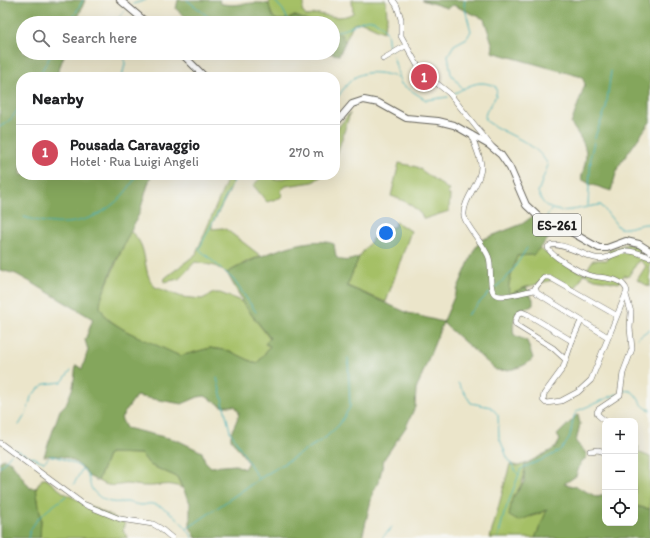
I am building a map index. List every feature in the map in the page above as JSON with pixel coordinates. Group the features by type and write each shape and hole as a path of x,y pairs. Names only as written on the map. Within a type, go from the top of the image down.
{"main road":[{"path":"120,0 139,16"},
{"path":"189,60 200,72"},
{"name":"ES-261","path":"340,118 352,104 364,100 371,100 406,118 446,122 494,149 510,168 526,205 542,220 564,228 599,248 607,248 626,241 639,244 650,251"}],"street":[{"path":"393,0 400,14 401,36 420,70 449,93 494,149"},
{"path":"382,59 407,45"},
{"path":"472,136 481,164 480,172 465,210 465,218 487,251 492,271 493,294 501,297 535,290 544,277 549,277 616,315"},
{"path":"602,418 597,412 599,409 620,395 624,373 632,348 630,328 631,312 626,295 626,287 622,283 587,274 556,256 549,251 548,247 553,244 566,247 596,259 604,259 625,251 650,257"},
{"path":"535,290 537,293 581,322 608,337"},
{"path":"581,322 572,341 566,360 544,393 544,402 549,404 561,401 578,392 593,377 616,315 626,295"},
{"path":"566,360 553,348 516,325 515,322 518,314 524,312 572,341"},
{"path":"0,443 83,504 120,519 153,524 172,538"},
{"path":"590,451 602,451"}],"green space":[{"path":"0,0 85,0 79,16 16,16 16,60 62,60 58,72 16,72 16,180 149,180 139,214 115,263 101,298 100,307 107,319 126,331 180,356 210,348 230,351 257,364 270,346 265,344 270,338 241,301 242,300 227,273 249,261 279,250 310,242 323,242 334,244 336,257 339,259 348,260 359,257 347,286 408,313 443,322 416,390 415,407 406,427 384,459 379,481 373,492 362,538 196,538 190,527 190,503 177,477 150,465 141,454 109,453 98,481 88,476 84,468 69,459 60,456 44,456 60,410 66,404 73,387 76,365 82,369 88,350 85,340 93,319 16,274 0,270","holes":["136,396 182,404 198,397 205,396 222,406 235,406 239,412 231,439 248,462 244,469 236,465 211,467 205,461 202,452 177,440 126,428 121,418"]},
{"path":"178,0 220,0 219,3 231,5 263,3 269,4 273,16 184,16 176,9"},
{"path":"270,0 305,0 302,11 306,16 272,16 269,3"},
{"path":"352,0 386,0 387,18 383,32 362,22 353,24 345,42 340,33 340,17 353,13"},
{"path":"422,0 650,0 650,122 618,167 611,191 590,184 581,179 586,155 584,144 571,124 585,84 582,77 492,52 493,46 484,19 453,5 447,8"},
{"path":"317,14 332,16 306,16"},
{"path":"340,33 345,42 340,53"},
{"path":"350,113 340,145 340,125"},
{"path":"399,163 417,167 449,190 447,194 450,195 449,211 424,219 410,204 391,196"},
{"path":"227,180 233,180 230,190 212,224 212,229 223,228 227,230 261,256 246,262 227,273 215,266 195,262 179,279 164,282 165,278 196,254"},
{"path":"259,180 316,180 313,182 286,186 281,190 282,197 267,202 253,185"},
{"path":"533,216 540,222 558,229 559,232 549,238 533,255 517,256 509,282 510,294 526,287 533,299 533,305 522,308 518,311 515,317 513,329 514,335 527,341 533,358 526,364 516,368 496,370 443,323 474,250 481,240 522,224"},
{"path":"396,222 411,231 386,302 347,286 359,257 380,229 394,227"},
{"path":"130,231 141,244 150,281 155,287 182,297 202,299 214,293 220,293 241,301 270,339 265,344 270,346 257,364 230,351 210,348 180,356 123,329 104,315 100,308 101,299"},
{"path":"627,244 637,246 650,253 650,287 637,280 646,266 639,260 628,277 624,275 619,283 595,279 584,274 593,260 608,260 608,251"},
{"path":"539,249 584,274 575,289 552,280 523,288 510,294 507,291 516,256 533,255"},
{"path":"578,415 580,424 576,442 587,454 586,458 581,462 576,476 564,484 577,487 597,497 602,496 602,526 638,526 638,507 650,509 650,538 535,538 547,510 518,521 509,516 512,499 524,482 525,464 556,447 560,440 557,435"},
{"path":"638,452 650,457 650,509 638,507"},
{"path":"109,453 141,454 150,465 177,477 182,488 172,485 142,486 126,484 112,486 102,483 98,481"},
{"path":"4,459 11,462 30,488 36,488 41,519 40,538 0,538 0,461"},
{"path":"510,464 518,466 525,464 522,483 512,499 531,517 548,510 535,538 490,538"},
{"path":"42,479 46,479 64,493 125,523 123,530 128,538 40,538 41,519 36,488"}],"waterway":[{"path":"74,16 83,0"},
{"path":"133,4 146,0"},
{"path":"187,0 207,16"},
{"path":"274,0 286,16"},
{"path":"463,89 451,74 448,55 454,45 467,38 471,31 464,5 465,0"},
{"path":"120,16 126,10"},
{"path":"340,31 360,22 372,20 378,23 385,30 391,50"},
{"path":"393,56 401,84 426,100 448,97"},
{"path":"41,72 48,60"},
{"path":"123,72 125,60"},
{"path":"588,205 591,154 596,134 606,108 611,71"},
{"path":"340,94 354,78 360,74 376,73 398,77"},
{"path":"453,94 479,83 490,84 496,87 496,96 486,112 485,120 493,126 528,144 536,150 548,165 538,192 542,202 549,207 556,210 574,210 601,205 619,228 650,224"},
{"path":"0,127 11,119 16,112"},
{"path":"24,217 41,222 58,223 74,222 89,218 116,202 134,180"},
{"path":"234,180 199,249 233,279 256,312"},
{"path":"546,218 551,210"},
{"path":"495,288 511,273 527,248"},
{"path":"467,315 489,293"},
{"path":"637,338 650,329"},
{"path":"188,528 259,479 325,438 339,425 350,407 348,358"},
{"path":"19,425 27,412 31,397 37,390 45,384 62,382 71,370"},
{"path":"217,378 230,431 258,478"},
{"path":"458,383 471,403 491,407 498,415 499,437 507,457 518,474"},
{"path":"624,391 629,391 635,394 642,405 650,410"},
{"path":"498,538 504,514 521,469 548,457 566,444 577,411 617,394"},
{"path":"13,449 44,462 50,456 53,456 73,463 84,470 87,474 91,488 97,495 106,501 127,502 140,505 158,505 176,517 193,538"},
{"path":"0,467 11,454"},
{"path":"74,484 82,469"},
{"path":"28,538 30,531 38,519 48,509 66,496"},
{"path":"382,538 392,527"}],"place":[{"name":"Pousada Caravaggio","path":"424,77"}]}
